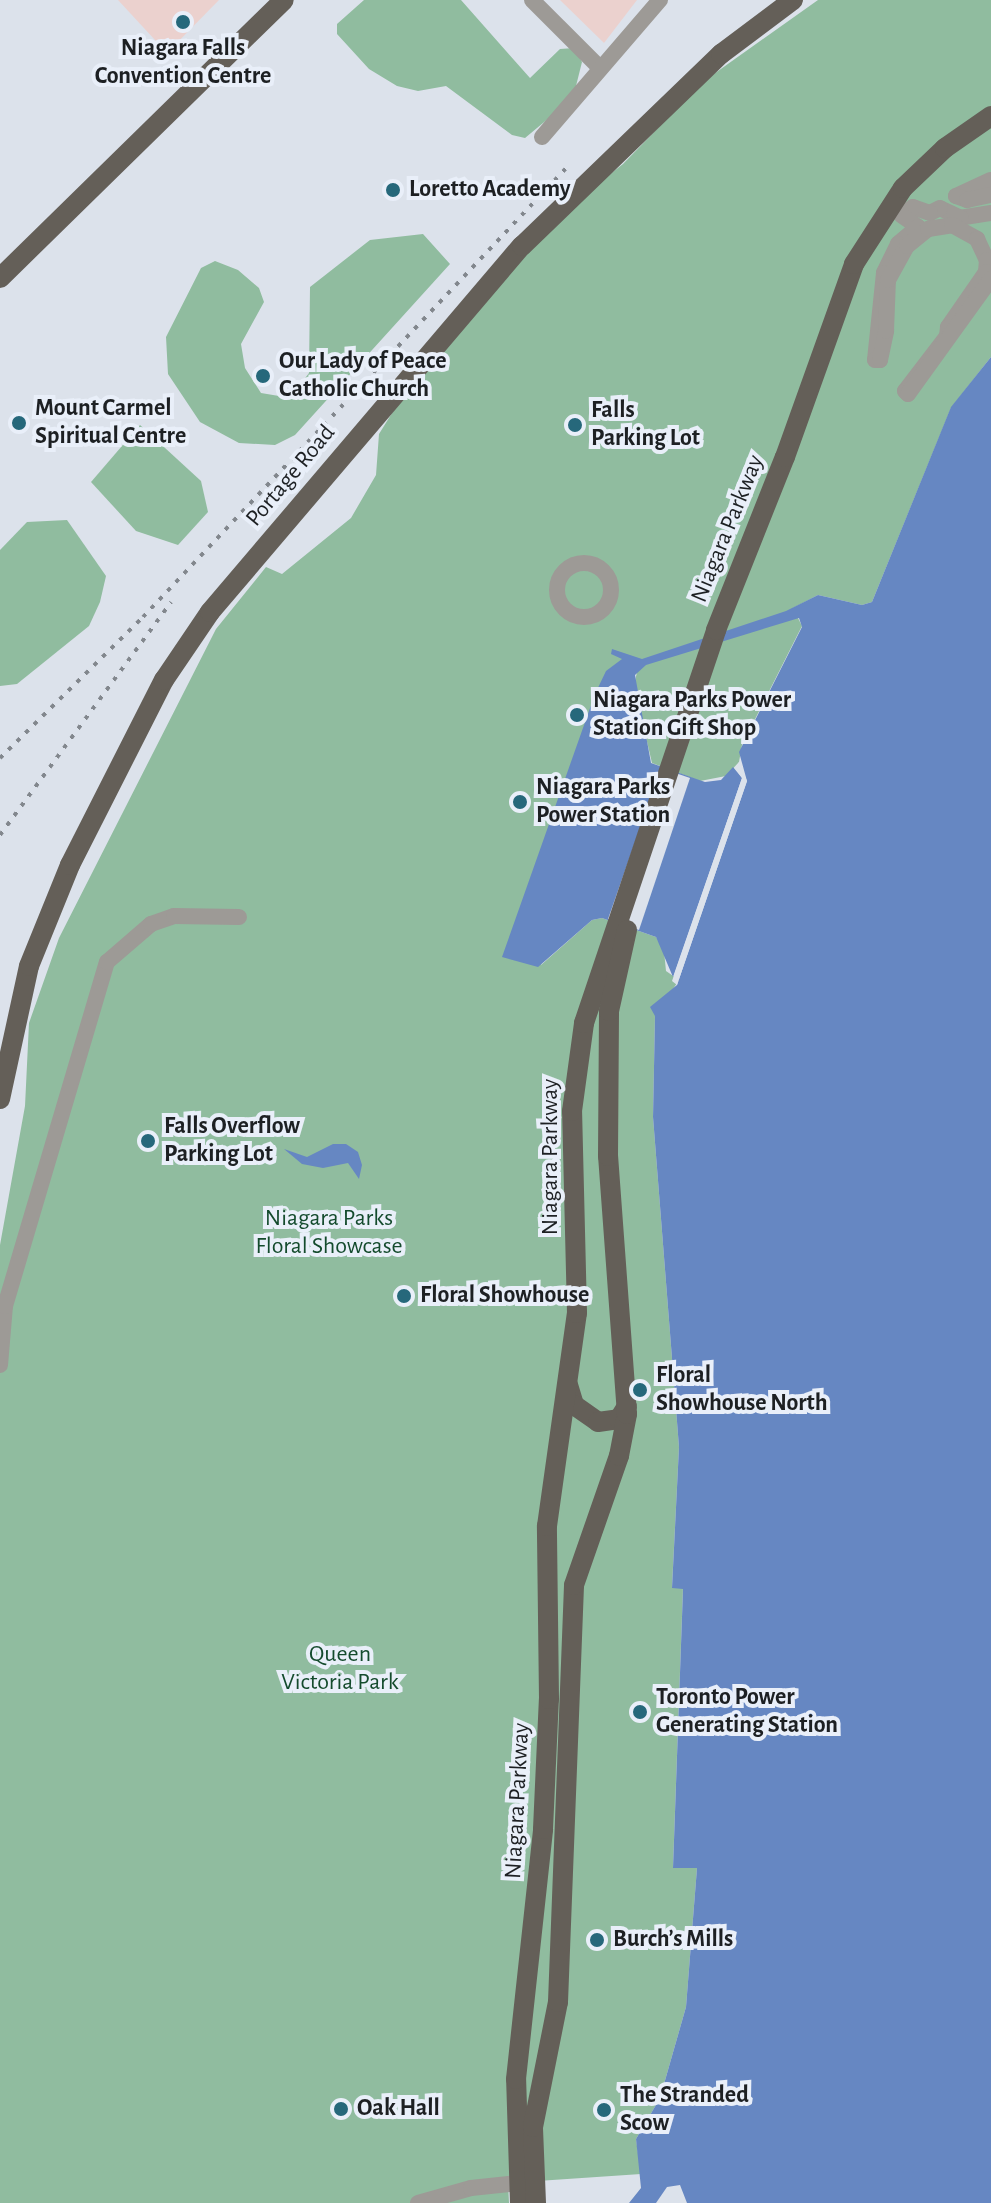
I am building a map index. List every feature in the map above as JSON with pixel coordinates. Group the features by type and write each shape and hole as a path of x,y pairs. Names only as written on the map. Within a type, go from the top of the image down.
{"main road":[{"path":"0,278 284,0"},
{"name":"Portage Road","path":"0,1099 29,966 70,865 164,680 210,612 522,246 721,54 793,0"},
{"name":"Niagara Parkway","path":"536,2203 526,2182 516,2079 536,1926 547,1760 547,1526 578,1292 574,1082 585,1019 862,246 912,178 953,141 991,116"},
{"name":"Niagara Parkway","path":"721,636 871,255 925,181 991,130"},
{"name":"Niagara Parkway","path":"520,2203 526,2182 536,2102 558,2002 574,1585 619,1456 627,1406 608,1156 609,1011 620,928"},
{"path":"568,1385 574,1405 598,1422 619,1419 627,1406"}],"street":[{"path":"532,0 598,66"},
{"path":"542,137 598,66 660,0"},
{"path":"991,180 956,196 967,200 991,195"},
{"path":"991,213 961,218 940,208 930,213 913,207 901,215 918,227 898,244 884,273 875,360 880,360 886,331 888,280 907,246 933,227 952,225 977,239 987,260 986,272 948,327 947,336 905,391 908,394 991,279"},
{"path":"0,1365 5,1306 107,962 151,924 174,916 239,917"},
{"path":"418,2203 526,2182"}],"shaded area":[{"path":"118,0 219,0 167,53"},
{"path":"560,0 637,0 604,43"}],"green space":[{"path":"364,0 461,0 530,78 560,49 574,48 582,62 573,98 525,138 512,135 446,86 418,91 397,86 369,69 337,34 337,24"},
{"name":"Queen Victoria Park","path":"818,0 991,0 991,357 951,408 872,602 862,605 818,595 793,608 802,626 742,745 739,762 726,776 700,781 652,763 634,686 637,672 608,681 541,965 592,920 602,918 656,937 664,951 666,971 679,980 655,1016 653,1117 679,1447 672,1587 683,1588 673,1867 697,1868 686,2007 660,2098 636,2139 641,2174 508,2183 509,2203 0,2203 0,1245 25,1106 29,1023 59,938 216,629 266,567 282,574 351,518 376,475 379,434 425,360 549,222 623,164 704,81"},
{"path":"423,234 450,264 295,435 275,445 239,443 200,422 168,374 166,337 201,268 215,261 238,270 259,288 264,302 241,344 245,368 261,393 279,396 296,390 309,373 310,287 370,240"},
{"path":"140,425 201,481 208,512 178,545 136,531 91,482"},
{"path":"67,520 106,576 100,602 89,626 17,684 0,686 0,550 27,522"}],"water":[{"path":"991,357 991,2203 687,2203 680,2185 667,2187 656,2203 629,2203 641,2188 636,2139 660,2098 686,2007 697,1868 673,1868 683,1589 672,1588 679,1447 653,1117 655,1016 650,1007 677,985 747,781 739,752 802,627 799,618 646,665 635,675 651,763 705,782 721,780 733,767 742,778 673,977 656,937 602,918 592,920 538,967 502,957 595,694 606,671 622,659 611,654 612,649 642,659 786,611 818,595 862,605 872,602 951,407"},
{"path":"333,1144 346,1144 358,1152 362,1165 359,1179 348,1163 323,1168 302,1164 284,1149 307,1157"}],"pier":[{"path":"739,762 747,781 677,985 672,981 742,778 735,768"},
{"path":"661,768 690,778 639,930 608,919"}],"railway":[{"path":"0,758 143,617 568,166"},
{"path":"0,835 171,602"}],"place":[{"name":"Niagara Falls Convention Centre","path":"183,22"},
{"name":"Loretto Academy","path":"393,190"},
{"name":"Our Lady of Peace Catholic Church","path":"263,376"},
{"name":"Mount Carmel Spiritual Centre","path":"19,423"},
{"name":"Falls Parking Lot","path":"575,425"},
{"name":"Niagara Parks Power Station Gift Shop","path":"577,715"},
{"name":"Niagara Parks Power Station","path":"520,802"},
{"name":"Falls Overflow Parking Lot","path":"148,1141"},
{"name":"Floral Showhouse","path":"404,1296"},
{"name":"Floral Showhouse North","path":"640,1390"},
{"name":"Toronto Power Generating Station","path":"640,1712"},
{"name":"Burch’s Mills","path":"597,1940"},
{"name":"Oak Hall","path":"341,2109"},
{"name":"The Stranded Scow","path":"604,2110"}],"park label":[{"name":"Niagara Parks Floral Showcase","path":"329,1233"}]}
